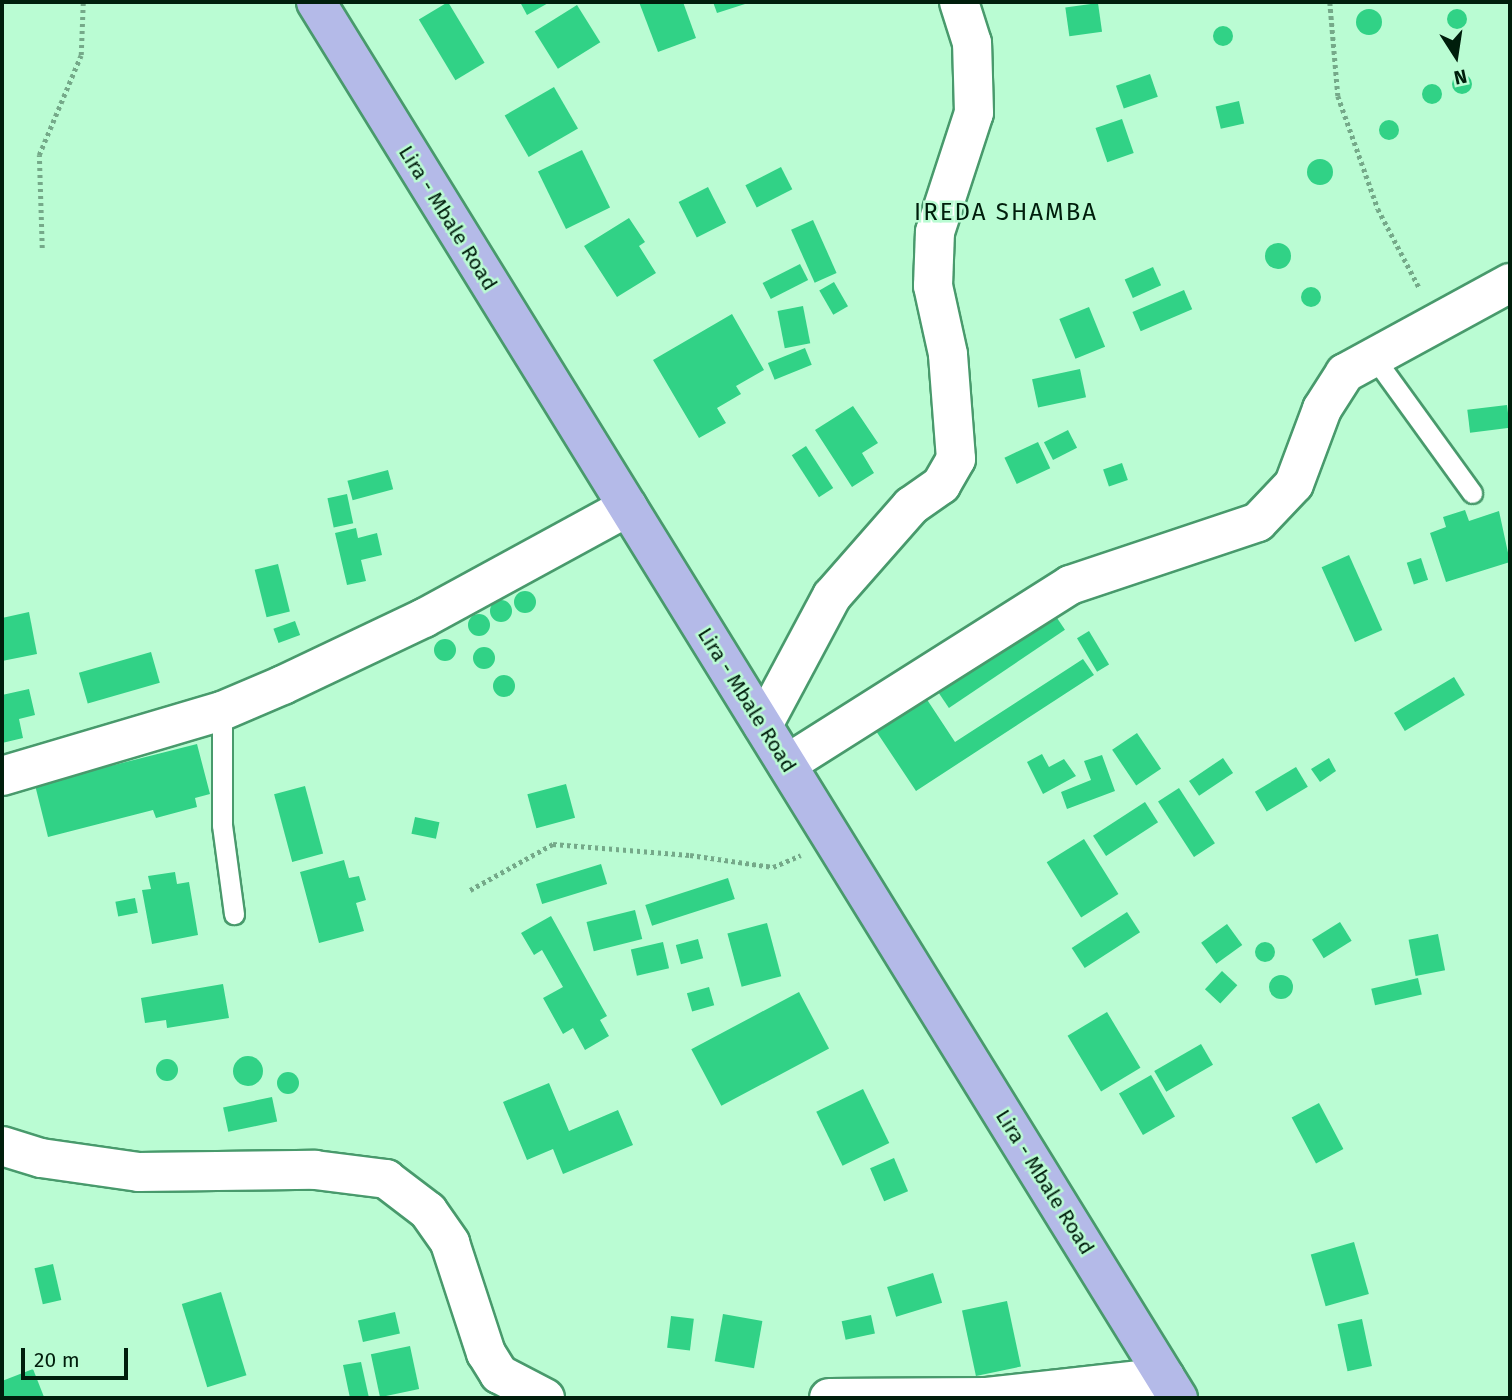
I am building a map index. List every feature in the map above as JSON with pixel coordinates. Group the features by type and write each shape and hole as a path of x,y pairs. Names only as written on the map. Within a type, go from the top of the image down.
{"main road":[{"name":"Lira - Mbale Road","path":"316,2 1171,1388"}],"street":[{"path":"763,725 832,596 911,506 941,485 956,459 951,380 933,286 935,232 974,113 975,65 959,2"},
{"path":"787,764 1070,585 1258,522 1294,484 1322,409 1336,384 1373,356 1510,283"},
{"path":"2,776 222,711 424,618 628,507"},
{"path":"2,1146 41,1158 139,1172 315,1170 386,1179 428,1211 450,1243 486,1353 499,1374 519,1395"},
{"path":"829,1398 987,1397 1171,1388"}],"lane":[{"path":"1373,356 1472,493"},
{"path":"222,711 222,825 233,914"}],"path":[{"path":"43,248 38,155 81,55 83,2"},
{"path":"1330,2 1338,96 1378,209 1436,321"},
{"path":"470,890 553,844 690,855 773,867 835,842"}],"building":[{"path":"448,2 485,63 455,80 419,20"},
{"path":"520,2 550,2 527,15"},
{"path":"639,2 683,2 696,38 658,52"},
{"path":"713,2 744,2 745,4 717,13"},
{"path":"1098,3 1102,32 1069,36 1065,8"},
{"path":"577,5 600,42 558,69 535,31"},
{"path":"1369,9 1378,13 1382,22 1378,31 1369,35 1360,31 1356,22 1360,13"},
{"path":"1457,9 1464,12 1467,19 1464,26 1457,29 1450,26 1447,19 1450,12"},
{"path":"1223,26 1230,29 1233,36 1230,43 1223,46 1216,43 1213,36 1216,29"},
{"path":"1150,74 1158,97 1124,108 1116,86"},
{"path":"1458,74 1466,74 1472,84 1466,94 1458,94 1452,88 1452,80"},
{"path":"1432,84 1439,87 1442,94 1439,101 1432,104 1425,101 1422,94 1425,87"},
{"path":"554,87 578,129 529,157 505,116"},
{"path":"1239,101 1244,123 1221,129 1216,106"},
{"path":"1122,119 1134,153 1107,162 1096,128"},
{"path":"1389,120 1396,123 1399,130 1396,137 1389,140 1382,137 1379,130 1382,123"},
{"path":"582,150 610,208 566,229 538,171"},
{"path":"1320,159 1329,163 1333,172 1329,181 1320,185 1311,181 1307,172 1311,163"},
{"path":"781,167 792,189 757,207 745,185"},
{"path":"708,187 726,223 697,238 679,202"},
{"path":"629,218 645,242 639,246 656,273 617,297 584,246"},
{"path":"813,220 837,273 815,283 791,230"},
{"path":"1278,243 1287,247 1291,256 1287,265 1278,269 1269,265 1265,256 1269,247"},
{"path":"800,264 808,280 771,299 763,283"},
{"path":"1153,267 1161,285 1133,298 1125,280"},
{"path":"834,282 848,306 833,315 819,290"},
{"path":"1311,287 1318,290 1321,297 1318,304 1311,307 1304,304 1301,297 1304,290"},
{"path":"1184,290 1192,309 1141,331 1132,312"},
{"path":"803,306 810,343 785,348 777,311"},
{"path":"1089,307 1105,347 1075,359 1059,319"},
{"path":"732,314 764,370 736,386 741,394 717,408 726,423 699,438 653,360"},
{"path":"805,348 812,365 775,380 768,363"},
{"path":"1080,369 1086,397 1038,408 1032,379"},
{"path":"1507,405 1510,428 1470,433 1467,410"},
{"path":"853,406 878,443 862,453 874,473 852,487 815,430"},
{"path":"1068,430 1077,448 1053,460 1044,442"},
{"path":"1038,442 1050,468 1017,484 1004,458"},
{"path":"806,446 833,488 819,497 792,455"},
{"path":"1122,463 1128,480 1109,487 1103,470"},
{"path":"388,470 393,489 353,500 347,481"},
{"path":"347,494 353,523 334,528 327,498"},
{"path":"1465,510 1469,521 1499,511 1510,562 1446,582 1430,533 1446,527 1443,517"},
{"path":"356,528 358,538 377,533 382,555 361,560 366,581 347,585 335,533"},
{"path":"1349,555 1382,630 1355,642 1322,567"},
{"path":"1421,558 1428,580 1414,585 1407,563"},
{"path":"278,564 290,612 267,617 255,570"},
{"path":"525,591 533,594 536,602 533,610 525,613 517,610 514,602 517,594"},
{"path":"501,600 509,603 512,611 509,619 501,622 493,619 490,611 493,603"},
{"path":"1051,609 1065,630 949,708 935,687"},
{"path":"29,612 37,654 2,661 2,618"},
{"path":"479,614 487,617 490,625 487,633 479,636 471,633 468,625 471,617"},
{"path":"295,621 300,635 279,643 273,629"},
{"path":"1089,631 1109,664 1097,672 1077,638"},
{"path":"445,639 453,642 456,650 453,658 445,661 437,658 434,650 437,642"},
{"path":"484,647 494,654 495,658 488,668 484,669 474,662 473,658 480,648"},
{"path":"151,652 160,683 88,703 79,673"},
{"path":"1083,659 1094,675 916,791 874,728 924,695 955,742"},
{"path":"504,675 512,678 515,686 512,694 504,697 496,694 493,686 496,678"},
{"path":"1454,677 1465,695 1405,731 1394,713"},
{"path":"29,689 35,715 19,719 23,738 2,743 2,695"},
{"path":"1137,733 1161,769 1136,785 1112,750"},
{"path":"197,744 210,794 195,798 197,807 156,818 153,810 48,837 35,785"},
{"path":"1042,754 1049,767 1064,759 1076,776 1043,794 1027,762"},
{"path":"1102,755 1115,791 1067,809 1061,792 1091,780 1084,761"},
{"path":"1223,758 1233,773 1199,796 1189,781"},
{"path":"1329,758 1336,771 1320,782 1311,769"},
{"path":"1296,767 1308,787 1267,811 1255,792"},
{"path":"566,784 575,818 536,828 527,794"},
{"path":"305,786 323,854 292,862 274,794"},
{"path":"1179,788 1215,843 1194,857 1158,802"},
{"path":"1145,802 1158,822 1106,856 1093,836"},
{"path":"415,817 439,822 436,839 411,834"},
{"path":"1084,839 1118,894 1081,917 1047,862"},
{"path":"344,860 349,878 359,876 366,900 356,903 364,931 319,943 300,872"},
{"path":"601,864 607,884 542,904 536,884"},
{"path":"175,872 177,884 189,882 198,935 152,944 142,890 151,889 148,876"},
{"path":"728,878 735,899 652,926 645,905"},
{"path":"135,898 138,913 118,917 115,902"},
{"path":"635,910 642,939 594,951 586,922"},
{"path":"1127,912 1140,932 1085,968 1072,948"},
{"path":"551,916 607,1016 600,1020 609,1036 585,1050 573,1028 563,1034 543,998 563,987 542,950 534,955 521,933"},
{"path":"1340,922 1352,941 1324,958 1312,939"},
{"path":"767,923 781,976 742,987 727,934"},
{"path":"1227,924 1242,945 1216,964 1201,943"},
{"path":"1438,934 1445,970 1416,976 1409,940"},
{"path":"698,939 703,958 681,964 676,945"},
{"path":"663,942 669,968 637,976 631,949"},
{"path":"1261,942 1269,942 1275,952 1269,962 1261,962 1255,956 1255,948"},
{"path":"1222,971 1237,985 1220,1004 1205,989"},
{"path":"1281,975 1290,978 1293,987 1290,996 1281,999 1272,996 1269,987 1272,978"},
{"path":"1418,978 1422,995 1375,1005 1371,989"},
{"path":"223,984 229,1018 167,1028 166,1020 145,1023 141,998"},
{"path":"709,987 714,1005 692,1012 687,993"},
{"path":"799,992 829,1049 721,1106 691,1049"},
{"path":"1107,1012 1140,1068 1101,1091 1068,1036"},
{"path":"1201,1044 1213,1065 1166,1092 1154,1071"},
{"path":"248,1056 254,1057 262,1065 262,1077 254,1085 248,1086 242,1085 234,1077 233,1071 234,1065 242,1057"},
{"path":"167,1059 175,1062 178,1070 175,1078 167,1081 159,1078 156,1070 159,1062"},
{"path":"288,1072 296,1075 299,1083 296,1091 288,1094 280,1091 277,1083 280,1075"},
{"path":"1151,1075 1175,1117 1143,1135 1119,1094"},
{"path":"549,1083 569,1131 618,1110 633,1145 563,1174 553,1149 527,1160 503,1102"},
{"path":"863,1089 889,1143 843,1166 816,1112"},
{"path":"272,1097 277,1121 228,1132 223,1107"},
{"path":"1319,1103 1343,1149 1316,1163 1292,1118"},
{"path":"894,1158 908,1191 884,1201 870,1168"},
{"path":"1354,1242 1369,1294 1326,1306 1311,1254"},
{"path":"53,1264 61,1300 43,1304 34,1268"},
{"path":"933,1273 942,1303 896,1317 887,1287"},
{"path":"221,1292 246,1375 207,1387 182,1304"},
{"path":"1007,1301 1021,1367 976,1376 962,1311"},
{"path":"395,1312 400,1333 363,1342 358,1321"},
{"path":"723,1314 762,1321 754,1368 715,1361"},
{"path":"871,1315 875,1334 846,1340 842,1321"},
{"path":"671,1316 694,1319 690,1351 667,1348"},
{"path":"1362,1319 1372,1366 1348,1371 1338,1324"},
{"path":"410,1346 419,1389 380,1397 371,1354"},
{"path":"361,1362 369,1398 350,1398 343,1365"},
{"path":"33,1369 44,1397 2,1398 2,1381"}],"district":[{"name":"IREDA SHAMBA","path":"1006,213"}]}
